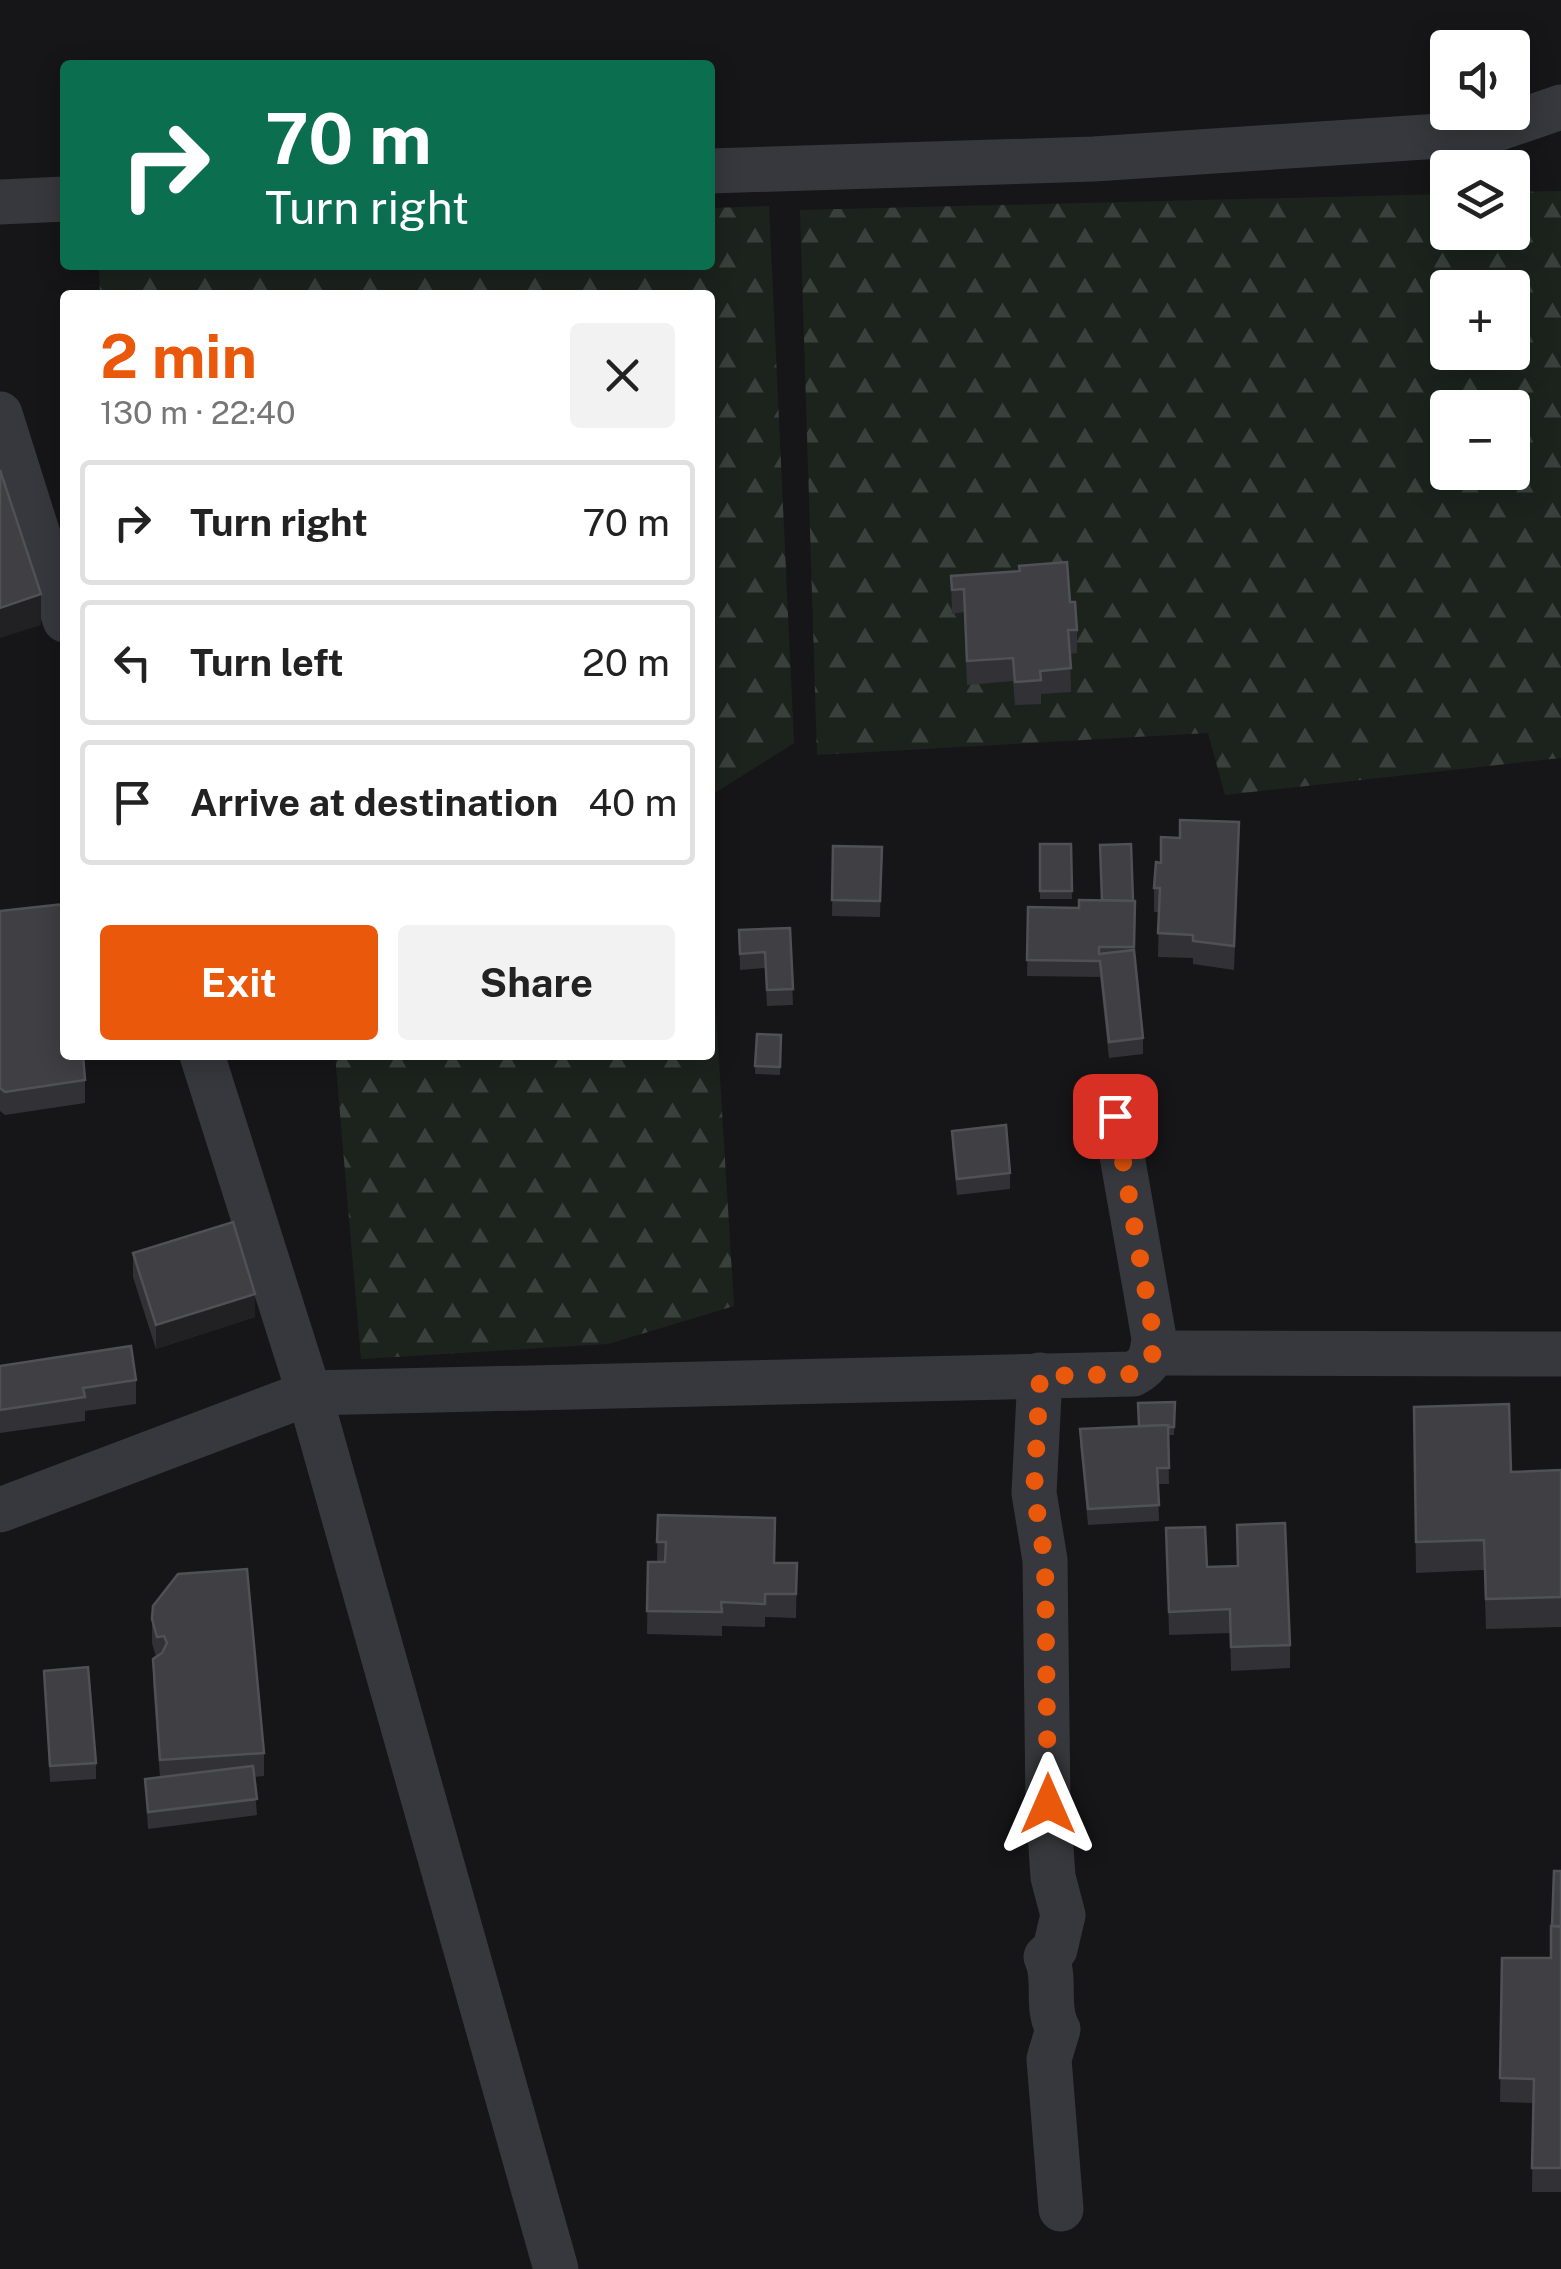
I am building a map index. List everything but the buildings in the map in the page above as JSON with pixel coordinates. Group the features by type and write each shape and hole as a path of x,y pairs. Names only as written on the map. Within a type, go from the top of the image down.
{"street":[{"path":"715,171 1094,160 1485,133 1561,107"},
{"path":"0,202 60,199"},
{"path":"0,414 60,604"},
{"path":"204,1060 309,1393 556,2269"},
{"path":"0,1510 309,1393 1134,1374 1149,1363 1154,1338 1115,1116"},
{"path":"1152,1353 1561,1354"},
{"path":"1040,1376 1034,1493 1045,1560 1048,1804 1053,1877 1062,1914 1055,1948 1046,1957 1052,1968 1050,1992 1054,2025 1058,2029 1050,2059 1061,2208"}],"green space":[{"path":"1561,191 1561,758 1225,795 1208,733 817,755 800,210 1430,194 1430,250 1530,250 1530,192"},
{"path":"769,206 794,743 715,793 715,290 100,290 99,270 715,270 715,208"},
{"path":"715,997 734,1306 608,1344 361,1359 335,1060 715,1060"}],"route":[{"path":"1048,1804 1044,1537 1034,1493 1040,1376 1134,1374 1149,1363 1154,1338 1115,1116"}]}
